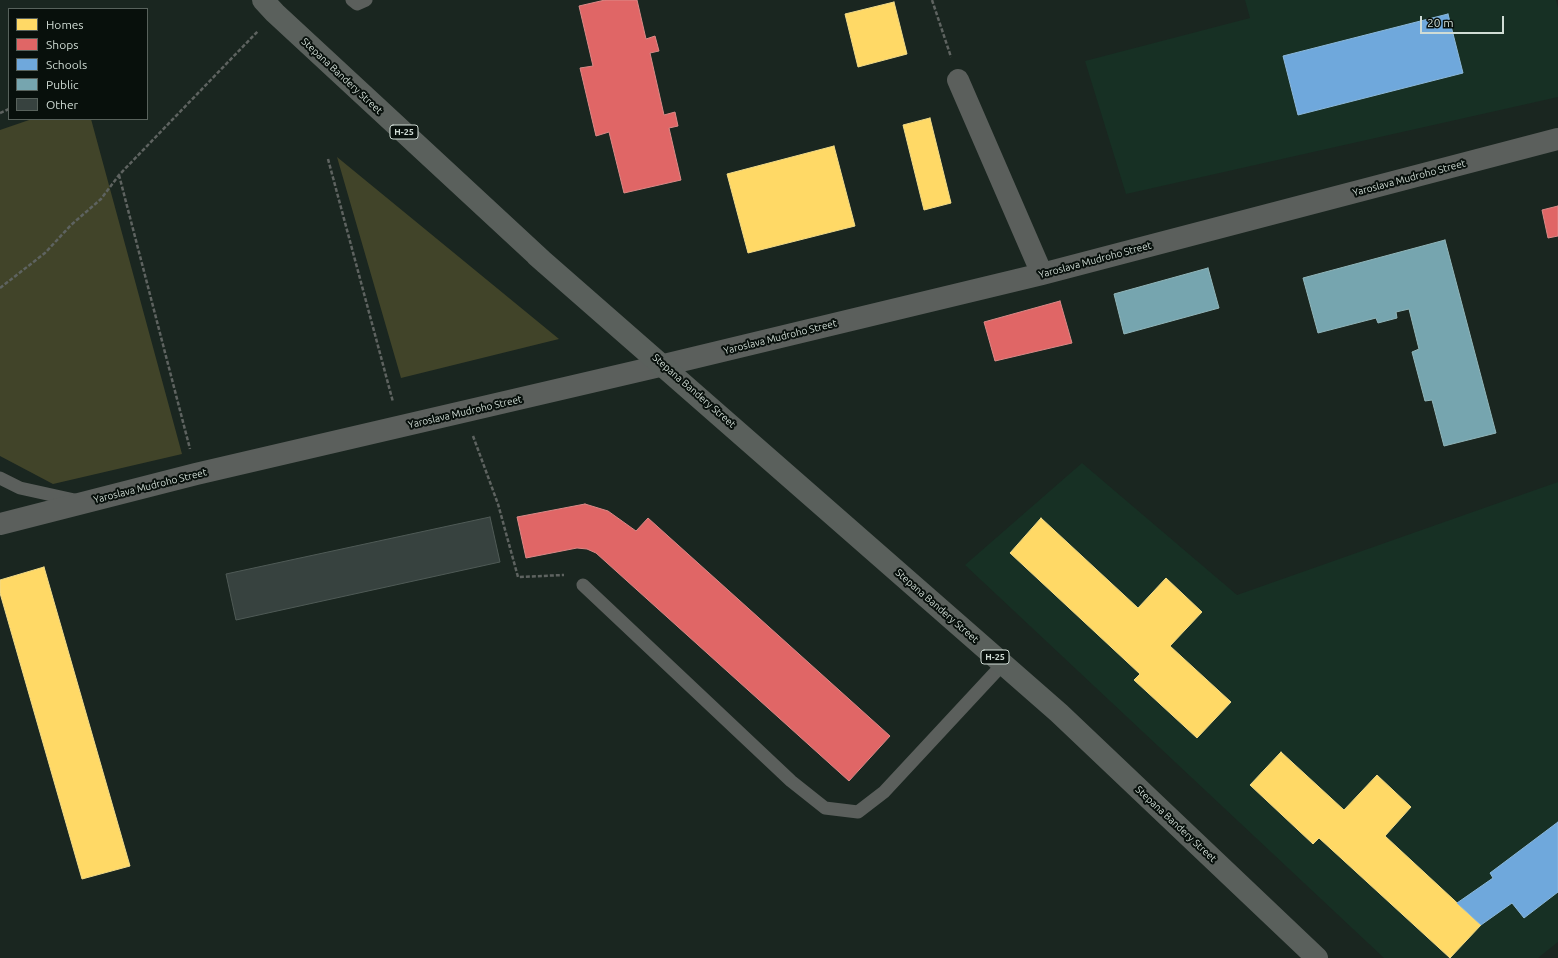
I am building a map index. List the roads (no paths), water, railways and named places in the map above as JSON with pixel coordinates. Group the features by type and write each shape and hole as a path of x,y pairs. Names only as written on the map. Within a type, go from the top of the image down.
{"main road":[{"name":"Stepana Bandery Street","path":"269,7 542,260 664,365 1064,718 1317,958"}],"street":[{"path":"958,80 1042,274"},
{"name":"Yaroslava Mudroho Street","path":"0,524 196,474 664,365 1042,274 1558,139"}],"lane":[{"path":"352,0 356,4 366,0"},
{"path":"0,478 20,488 84,502"},
{"path":"583,585 791,780 825,808 858,812 884,792 1004,664"}]}
